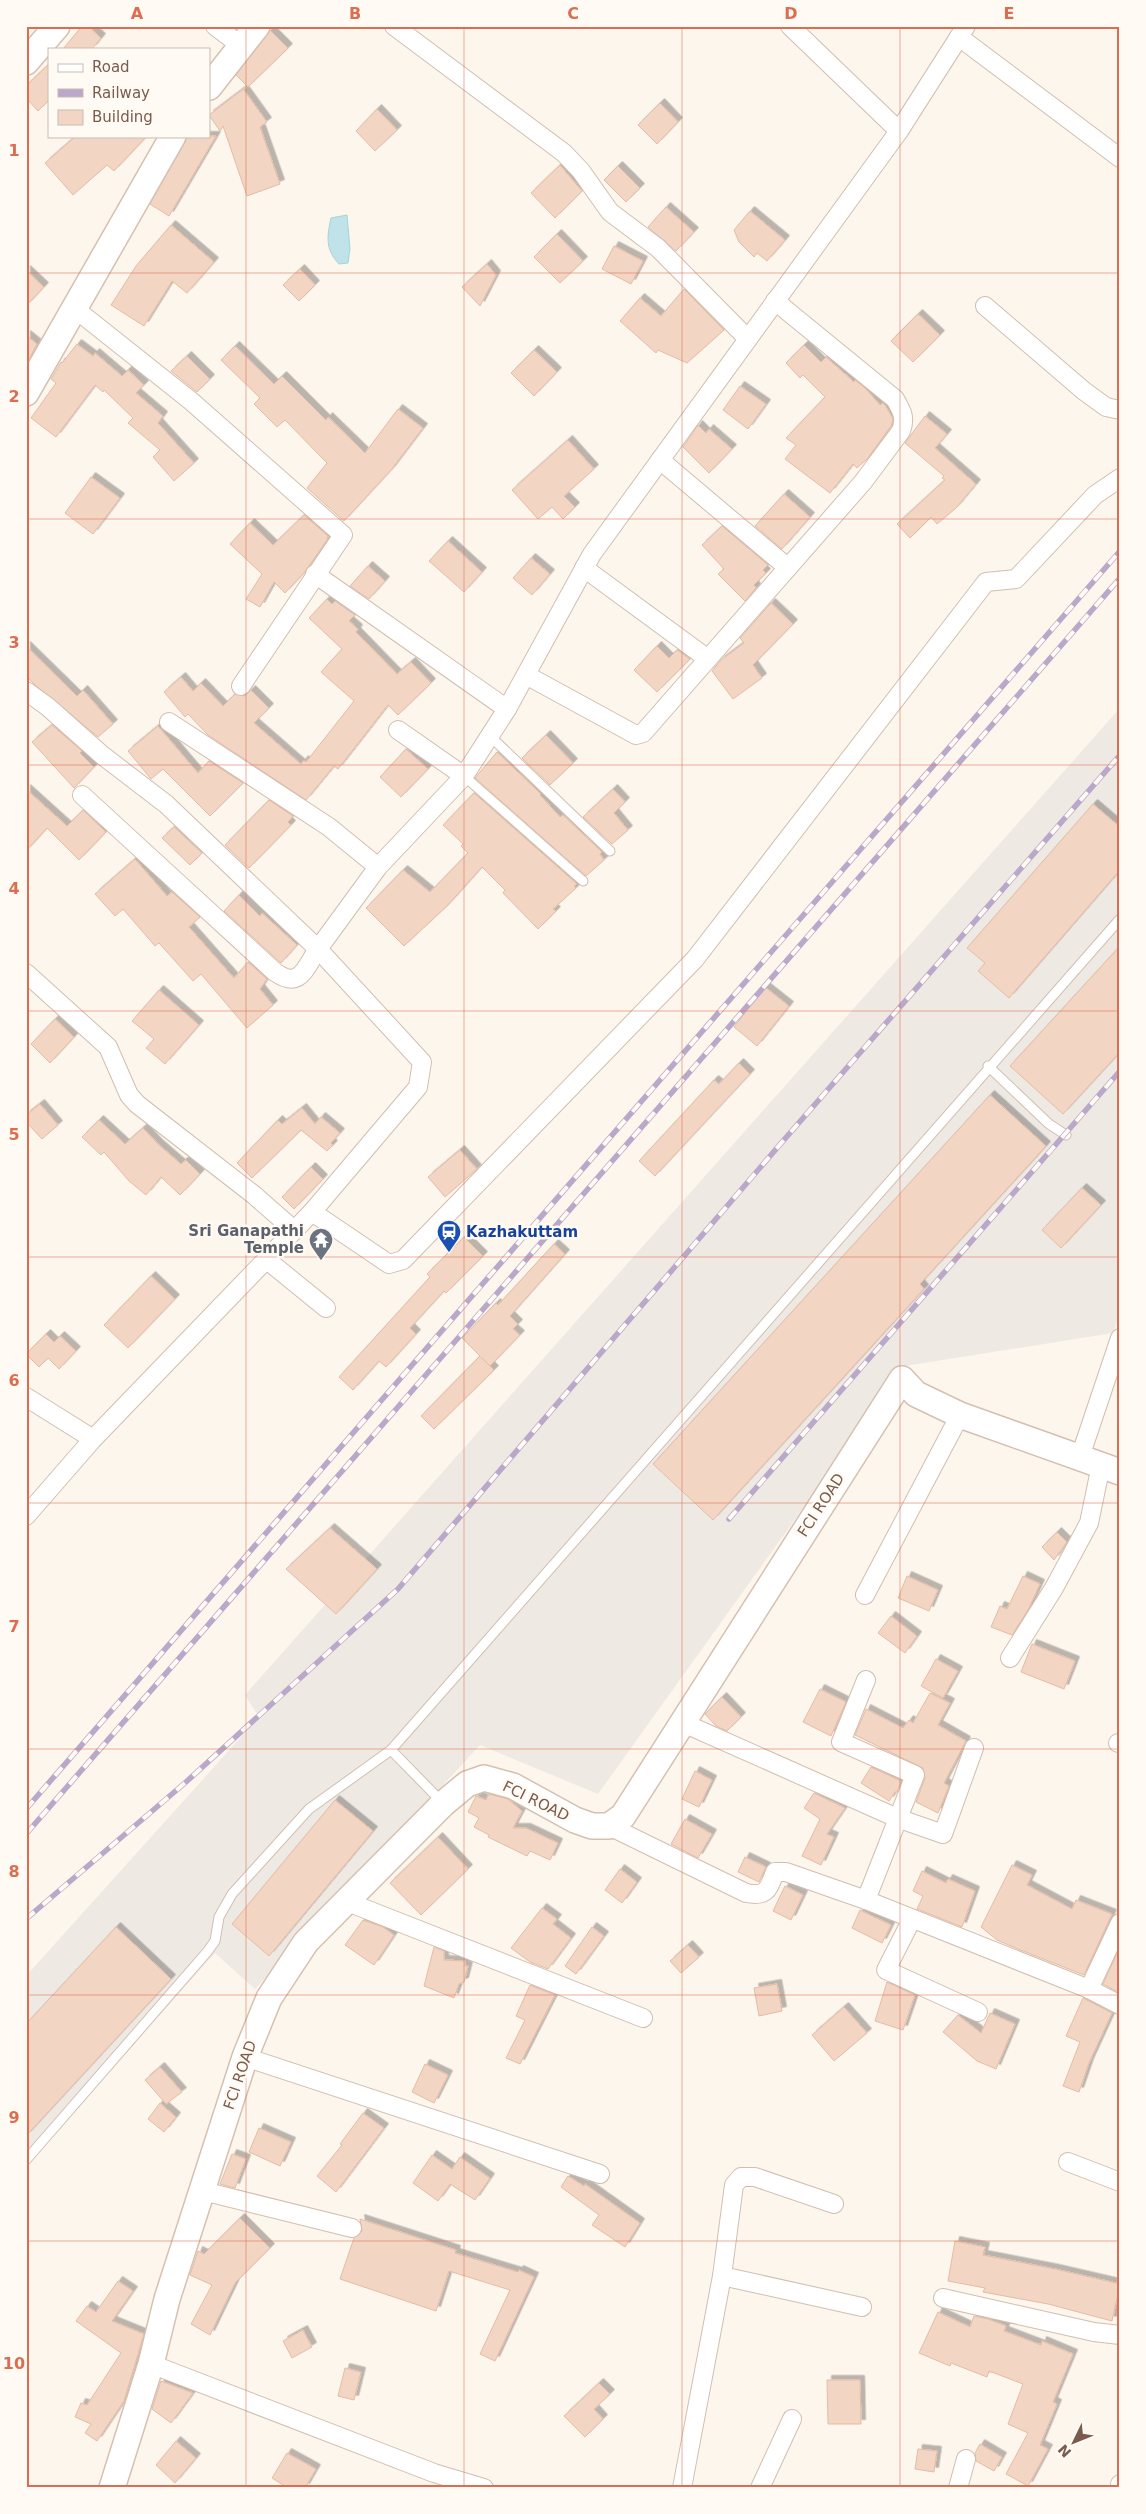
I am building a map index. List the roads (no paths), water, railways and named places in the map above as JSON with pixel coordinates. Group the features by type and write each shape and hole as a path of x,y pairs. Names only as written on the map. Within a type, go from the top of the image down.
{"street":[{"path":"26,38 37,26"},
{"path":"26,62 57,26"},
{"path":"215,26 240,46"},
{"path":"210,86 257,26"},
{"path":"394,26 564,153 581,171 610,212 634,232 658,248 748,339"},
{"path":"790,26 899,130"},
{"path":"82,795 282,977 294,980 300,976 378,867 464,776 491,737 592,554 899,130 963,31 1120,158"},
{"path":"28,386 172,138"},
{"path":"526,674 636,735 643,733 862,482 901,431 904,424 903,413 895,399 775,302"},
{"path":"985,306 1084,391 1106,407 1120,410"},
{"path":"74,308 191,401 342,535 241,686"},
{"path":"660,460 787,568"},
{"path":"312,1212 389,1264 403,1260 695,959 986,582 1016,579 1095,495 1120,478"},
{"path":"584,568 708,659"},
{"path":"315,574 507,709"},
{"path":"26,691 48,707 102,755 166,804 318,949 422,1062 418,1087 312,1212 93,1439 26,1516"},
{"path":"169,722 329,827 378,867"},
{"path":"398,730 464,776"},
{"path":"26,973 108,1047 129,1095 137,1104 254,1195 294,1230"},
{"path":"267,1260 326,1308"},
{"path":"1010,1658 1054,1588 1088,1523 1100,1464 1120,1338"},
{"name":"FCI ROAD","path":"112,2488 151,2364 168,2299 245,2057 269,1998 306,1942 345,1901 443,1804 467,1784 484,1778 513,1786 575,1820 592,1826 609,1826 623,1816 681,1722 902,1379 916,1394 960,1415 1100,1464"},
{"path":"26,1397 93,1439"},
{"path":"865,1595 960,1415"},
{"path":"866,1680 841,1742 915,1775 866,1900"},
{"path":"681,1722 897,1818 943,1834 974,1748"},
{"path":"609,1826 746,1893 758,1895 767,1891 775,1872 786,1872 866,1900 1089,1989 1120,2005"},
{"path":"345,1901 643,2018"},
{"path":"912,1919 886,1970 978,2012"},
{"path":"1089,1989 1120,1923"},
{"path":"245,2057 600,2174"},
{"path":"1068,2162 1120,2182"},
{"path":"682,2488 722,2276 734,2185 741,2177 755,2177 834,2204"},
{"path":"203,2191 352,2228"},
{"path":"722,2276 862,2307"},
{"path":"943,2298 1094,2332 1120,2335"},
{"path":"151,2364 431,2481 484,2488"},
{"path":"760,2488 792,2419"},
{"path":"958,2488 966,2459"}],"lane":[{"path":"491,737 610,851"},
{"path":"464,776 583,880"},
{"path":"26,2160 207,1952 215,1941 219,1917 232,1894 309,1809 390,1750 645,1461 988,1066 1120,919"},
{"path":"988,1066 1049,1124 1066,1134"},
{"path":"390,1750 443,1804"}],"water":[{"path":"347,215 350,249 348,263 339,264 329,248 331,218"}],"railway":[{"path":"26,1809 1120,551"},
{"path":"26,1834 1120,578"},
{"path":"26,1919 186,1782 398,1589 783,1141 1120,755"},
{"path":"729,1519 1120,1071"}],"place":[{"name":"Kazhakuttam","path":"449,1253"},
{"name":"Sri Ganapathi Temple","path":"321,1261"}]}
